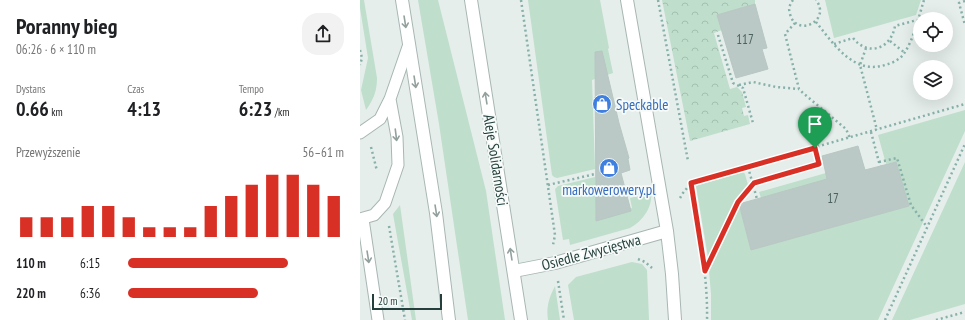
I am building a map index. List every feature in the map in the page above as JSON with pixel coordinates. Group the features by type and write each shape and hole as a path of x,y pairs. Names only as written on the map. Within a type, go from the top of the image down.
{"street":[{"path":"402,0 436,213 449,320"},
{"name":"Aleje Solidarności","path":"471,0 521,320"},
{"path":"627,0 667,231 675,320"},
{"name":"Osiedle Zwycięstwa","path":"514,271 555,263 667,231"}],"lane":[{"path":"360,133 380,119 390,99 409,44"},
{"path":"378,320 361,219 374,215 384,202 398,165 397,137 390,99"}],"path":[{"path":"522,0 555,235"},
{"path":"658,0 688,162"},
{"path":"794,0 790,5 789,13 795,23 806,26 816,22 819,16 820,10 816,0"},
{"path":"920,12 924,0"},
{"path":"965,1 958,1 965,25"},
{"path":"834,44 853,38 858,44 866,48 880,47 890,41 894,33 895,26 913,21"},
{"path":"816,22 846,57 860,65 870,67 883,66 898,60 905,53 913,33"},
{"path":"795,23 785,34 802,94 846,129 850,138"},
{"path":"718,35 733,83 743,88 753,123"},
{"path":"890,41 905,53"},
{"path":"866,48 860,65 877,130"},
{"path":"360,50 362,58 360,65"},
{"path":"738,86 753,82 776,87 800,89"},
{"path":"680,202 683,193 691,183 965,104"},
{"path":"871,132 880,166"},
{"path":"369,140 377,171"},
{"path":"885,320 965,144"},
{"path":"815,148 819,164"},
{"path":"879,162 897,158 911,205 927,228"},
{"path":"705,271 738,202 753,184 823,163"},
{"path":"748,167 756,199"},
{"path":"548,185 595,174"},
{"path":"691,183 705,271 707,320"},
{"path":"388,224 405,320"},
{"path":"936,320 965,312"}],"green space":[{"path":"360,0 364,0 377,78 374,94 366,110 361,90 368,58"},
{"path":"418,0 438,0 486,191 505,320 468,320 439,124"},
{"path":"528,0 600,0 613,73 592,80 595,169 557,178 552,175"},
{"path":"662,0 755,0 755,4 717,15 722,30 714,33 730,89 737,87 742,92 746,107 742,108 744,116 748,115 750,124 690,141"},
{"path":"825,0 921,0 917,12 913,12 913,16 834,38"},
{"path":"965,110 965,131 878,320 711,320 709,271 739,205 751,250 909,206 896,162 886,164 878,135"},
{"path":"965,162 965,304 910,320 892,320"},
{"path":"743,172 748,185 737,199 708,257 696,186"},
{"path":"826,173 828,179 761,198 759,192"},
{"path":"595,177 597,218 632,208 630,198 651,193 650,204 646,214 639,222 630,228 570,245 569,239 563,240 555,189 558,186"},
{"path":"400,205 416,320 412,320 393,214"},
{"path":"632,262 642,264 647,270 649,320 574,320 568,285 576,277"},
{"path":"555,286 560,320 548,320 548,303"}],"building":[{"path":"755,4 767,48 762,49 768,69 736,78 717,15"},
{"path":"602,51 629,158 630,170 621,173 631,211 596,221 595,52"},
{"path":"858,146 865,170 896,162 909,206 751,250 739,204 827,179 822,156"}],"place":[{"name":"Speckable","path":"602,104"},
{"name":"markowerowery.pl","path":"609,168"}],"route":[{"path":"815,148 819,164 753,184 738,202 705,271 691,183 815,148"}]}
